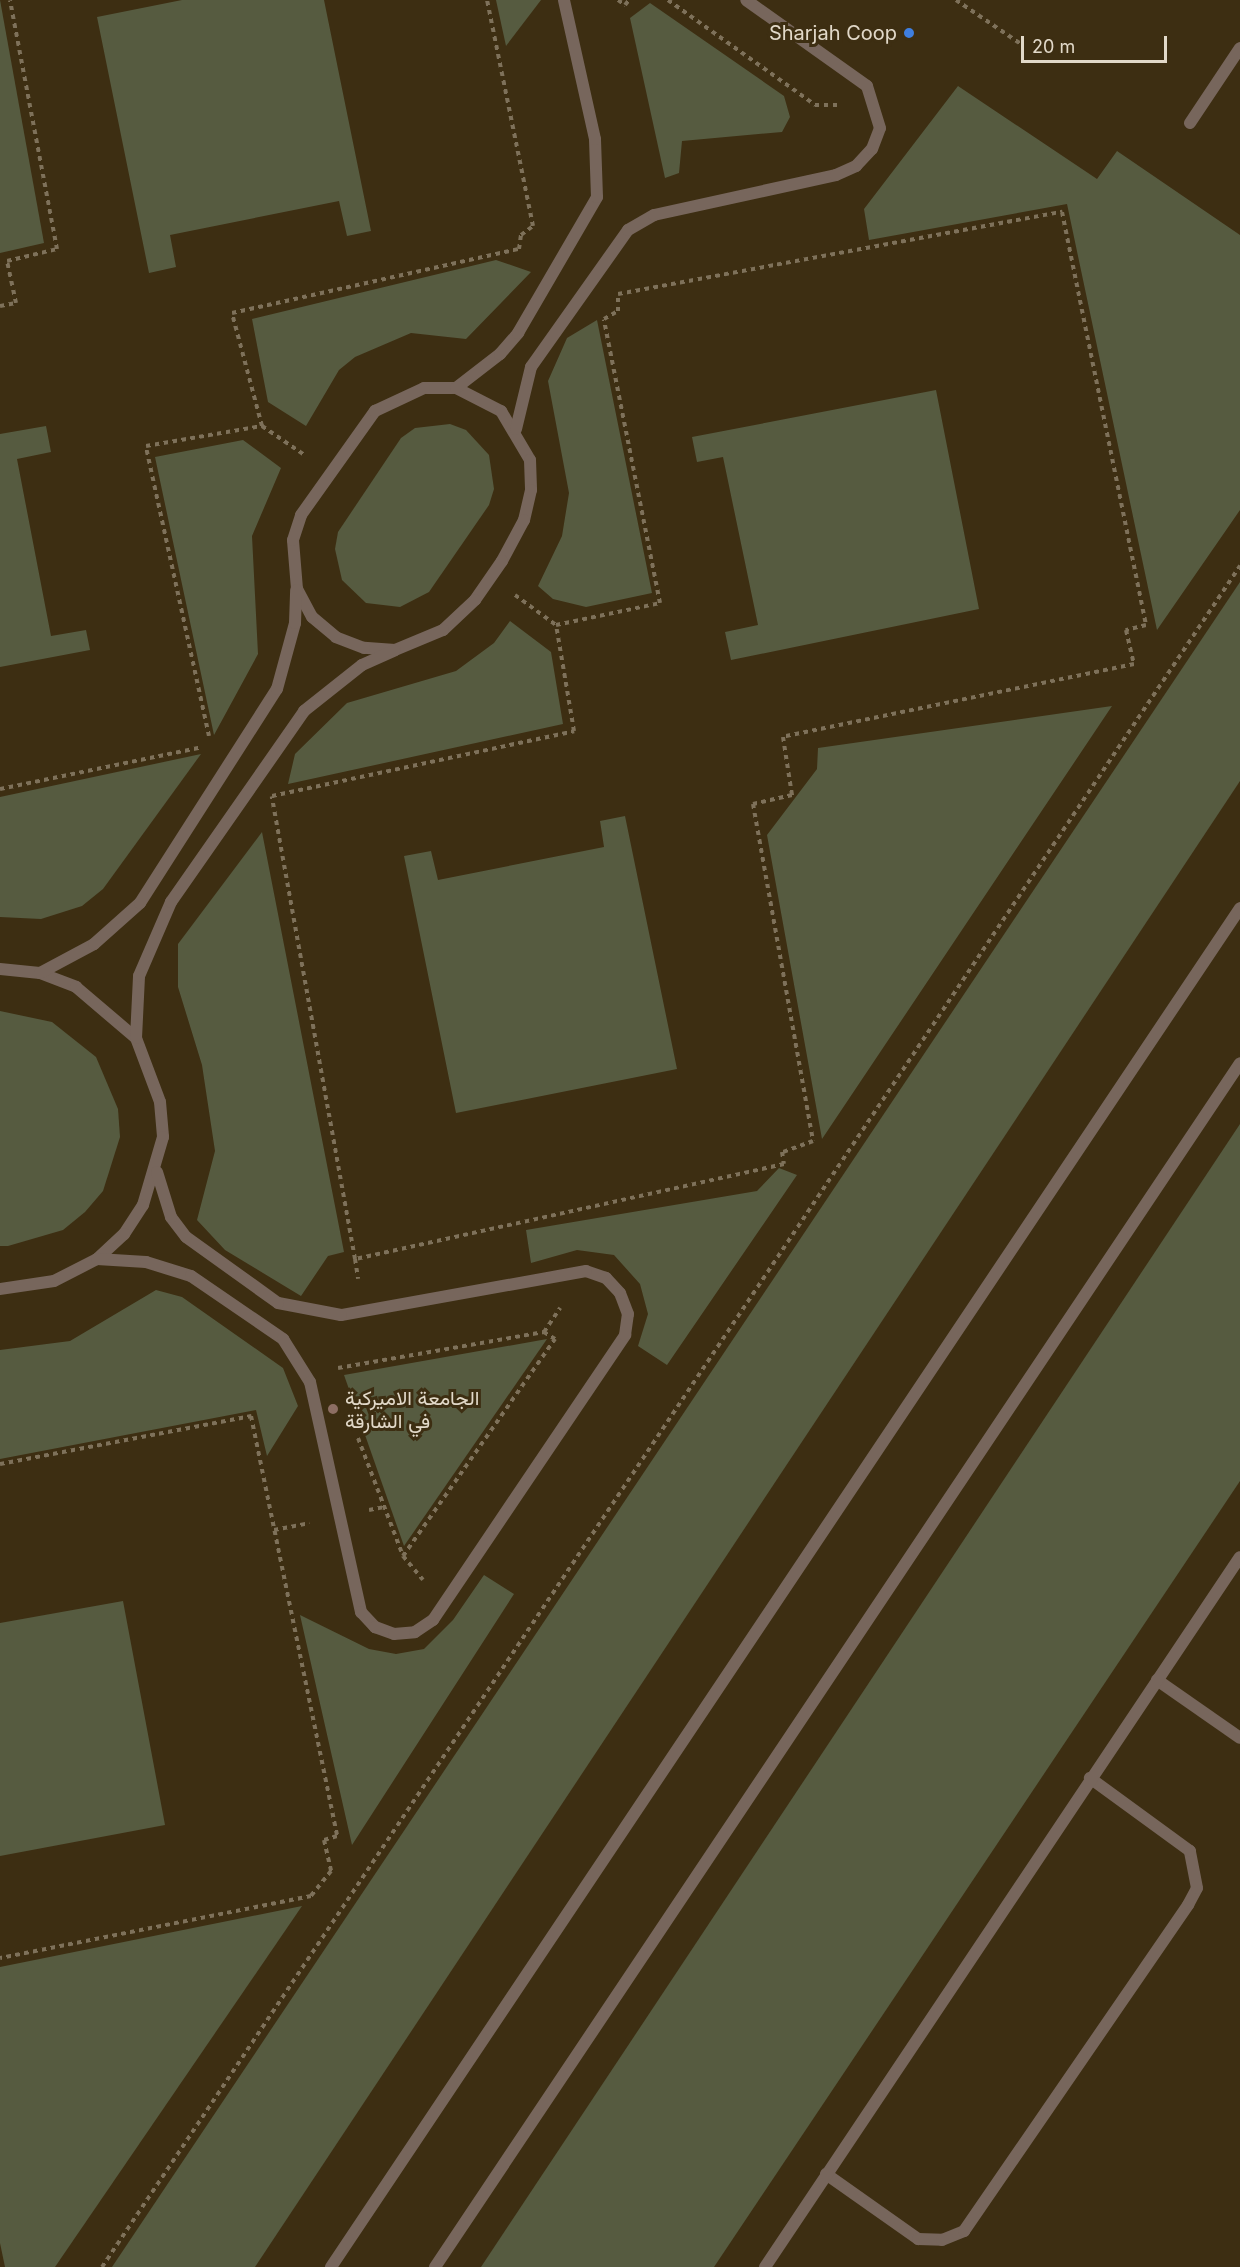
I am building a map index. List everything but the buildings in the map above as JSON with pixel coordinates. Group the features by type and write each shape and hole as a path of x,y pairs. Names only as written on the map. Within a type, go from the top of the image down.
{"street":[{"path":"456,388 500,354 518,333 597,196 595,139 564,0"},
{"path":"516,429 531,367 628,230 654,215 856,166 880,128 878,106 867,86 746,0"},
{"path":"1191,123 1240,48"},
{"path":"40,973 94,944 150,888 277,689 291,646 297,589 293,540 301,515 329,472 375,411 424,388 456,388 494,406 516,429 530,460 531,490 524,519 491,578 443,630 362,665 304,711 171,902 139,976 136,1038 160,1102 157,1172 171,1217 186,1237 278,1303 308,1313 341,1315 586,1271 606,1278 620,1293 628,1314 625,1335 433,1620 415,1632 394,1634 375,1627 361,1612 310,1382 283,1340 191,1276 146,1262 97,1258"},
{"path":"297,589 312,617 336,637 364,648 395,650"},
{"path":"331,2267 1240,908"},
{"path":"0,969 40,973 76,987 136,1038"},
{"path":"435,2267 1240,1063"},
{"path":"0,1289 54,1281 97,1258 124,1234 157,1172"},
{"path":"770,2265 826,2174 1240,1557"},
{"path":"1157,1680 1240,1738"},
{"path":"826,2174 918,2239 942,2240 964,2231 1188,1905 1197,1888 1191,1851 1090,1778"}],"path":[{"path":"0,306 16,303 7,261 57,249 10,0"},
{"path":"329,472 262,426 232,313 519,249 521,235 533,226 487,0"},
{"path":"618,0 625,5 629,0"},
{"path":"669,0 815,105 878,106"},
{"path":"956,0 1021,44"},
{"path":"491,578 555,625 574,731 272,796 355,1258 784,1164 782,1152 813,1141 753,804 792,795 783,737 1134,664 1126,630 1146,625 1062,212 618,294 618,312 604,319 660,603 555,625"},
{"path":"0,789 211,745 146,446 262,426"},
{"path":"102,2267 1240,566"},
{"path":"544,1332 586,1271"},
{"path":"333,1373 341,1365 544,1332 555,1339 403,1556"},
{"path":"0,1464 251,1416 337,1836 324,1840 331,1871 310,1896 0,1958"},
{"path":"354,1429 403,1556 443,1604"}],"green space":[{"path":"0,0 44,243 0,253"},
{"path":"182,0 324,0 371,231 347,236 339,201 170,235 176,267 149,273 97,17"},
{"path":"496,0 541,0 506,46"},
{"path":"650,3 784,96 790,117 782,132 682,141 679,173 665,178 630,18"},
{"path":"958,86 1097,179 1117,151 1240,235 1240,510 1157,630 1067,204 869,240 864,209"},
{"path":"496,260 531,272 466,339 411,333 355,357 339,370 306,426 268,402 252,319"},
{"path":"597,320 652,593 586,607 553,599 538,586 562,536 569,493 548,381 567,338"},
{"path":"936,390 979,609 731,660 725,632 758,625 723,457 697,462 692,437"},
{"path":"450,424 466,430 489,455 494,489 489,505 429,592 400,607 366,603 342,580 335,549 338,532 401,438 415,428"},
{"path":"46,426 51,452 17,459 51,636 86,630 90,650 0,667 0,434"},
{"path":"243,440 281,468 252,536 258,654 214,735 155,457"},
{"path":"1240,582 1240,781 255,2267 112,2267"},
{"path":"510,621 551,652 563,724 288,784 295,754 347,703 456,671 494,643"},
{"path":"1112,706 822,1139 767,835 817,769 818,748"},
{"path":"201,754 103,889 82,906 41,919 0,917 0,797"},
{"path":"625,816 677,1069 456,1113 404,856 431,851 438,880 604,847 600,821"},
{"path":"262,832 344,1252 328,1256 301,1296 225,1250 197,1220 215,1151 202,1065 178,987 178,944"},
{"path":"0,1011 52,1022 96,1057 118,1109 120,1137 103,1191 85,1212 63,1230 8,1246 0,1246"},
{"path":"1240,1124 1240,1481 714,2267 481,2267"},
{"path":"779,1168 797,1175 667,1365 638,1346 648,1314 640,1284 614,1255 577,1250 531,1263 526,1230 757,1191"},
{"path":"156,1290 182,1297 283,1368 298,1406 267,1456 256,1410 0,1459 0,1350 70,1341"},
{"path":"547,1339 404,1546 344,1375"},
{"path":"484,1575 514,1594 352,1845 300,1615 369,1649 396,1654 424,1649 453,1620"},
{"path":"123,1601 165,1825 0,1856 0,1623"},
{"path":"302,1906 55,2267 5,2267 0,2243 0,1967"}],"place":[{"name":"Sharjah Coop","path":"909,33"},
{"name":"الجامعة الاميركية في الشارقة","path":"333,1409"}]}
